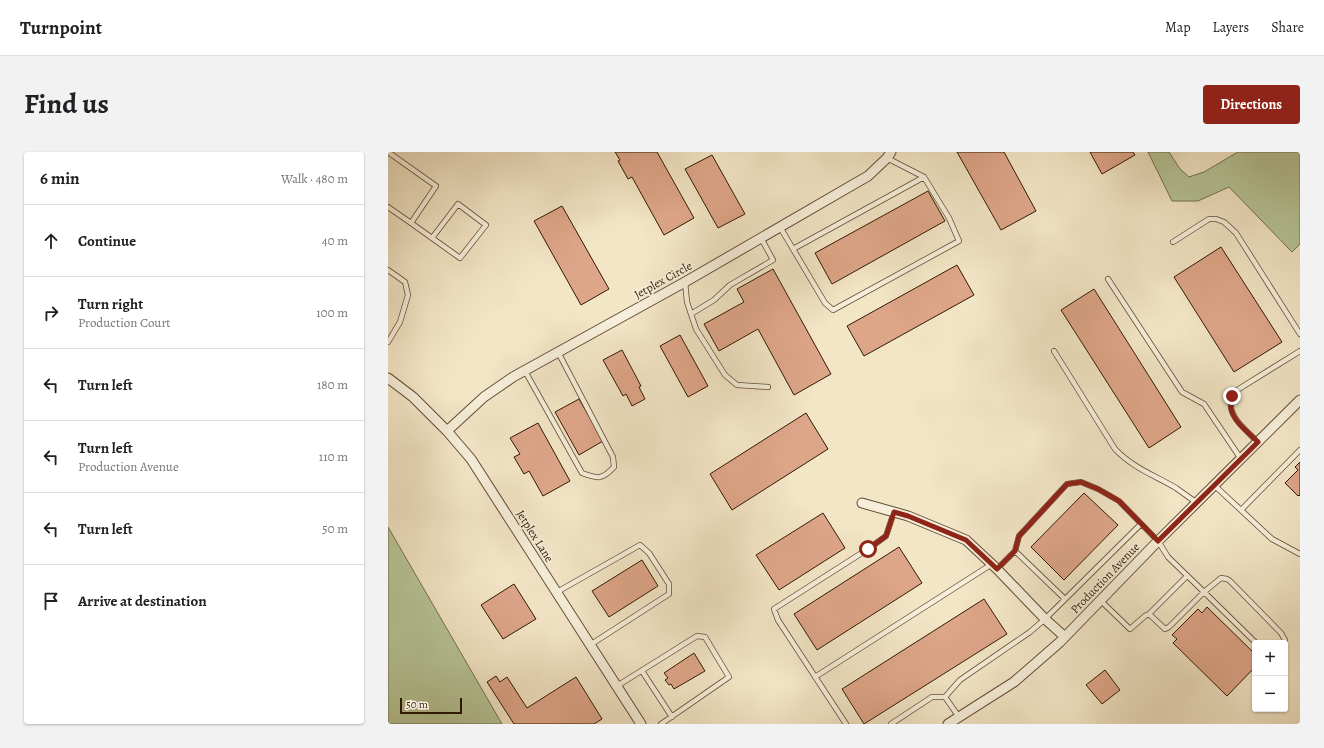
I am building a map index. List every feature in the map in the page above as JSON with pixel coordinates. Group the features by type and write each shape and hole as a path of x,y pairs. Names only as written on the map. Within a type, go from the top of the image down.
{"street":[{"name":"Jetplex Circle","path":"447,431 484,397 524,371 685,282 868,176 889,155"},
{"name":"Jetplex Lane","path":"388,378 413,397 447,431 471,459 641,724"},
{"name":"Production Avenue","path":"948,724 1014,682 1065,636 1196,503 1299,404"},
{"path":"862,503 908,516 966,540 995,567 1045,619 1065,636"}],"lane":[{"path":"388,152 436,186 411,223"},
{"path":"780,227 825,303 833,310 959,241 949,218 924,177 889,155"},
{"path":"793,249 924,177"},
{"path":"388,207 460,258 486,225 458,204 432,238"},
{"path":"1173,242 1209,219 1216,219 1224,222 1236,233 1300,334"},
{"path":"691,314 714,300 730,285 773,260 761,238"},
{"path":"388,270 405,282 408,295 400,322 388,342"},
{"path":"1108,279 1182,392 1204,404 1241,459"},
{"path":"685,282 687,302 696,329 725,375 737,385 768,386"},
{"path":"1054,351 1115,449 1125,460 1175,488 1196,503"},
{"path":"1258,442 1239,423 1232,413 1230,408 1232,396 1234,392 1300,351"},
{"path":"524,371 582,473 596,478 606,475 614,467 613,457 558,352"},
{"path":"1241,510 1300,450"},
{"path":"815,677 995,567 1015,551 1019,536 1067,484 1081,482 1098,489 1119,501 1158,541 1168,557 1253,640"},
{"path":"1214,486 1272,539 1300,554"},
{"path":"846,724 778,620 774,609 886,536 894,512"},
{"path":"891,724 932,697 945,697 960,680 1030,632 1141,524"},
{"path":"557,592 640,544 670,584 669,594 590,645"},
{"path":"1015,551 1065,599"},
{"path":"1100,600 1130,630 1149,614 1187,576"},
{"path":"1149,614 1163,628 1167,628 1204,592 1221,578 1227,578 1281,633 1285,640"},
{"path":"616,686 696,636 706,637 729,677 661,724"},
{"path":"642,671 672,717"},
{"path":"945,697 959,717"}],"green space":[{"path":"1148,152 1169,152 1180,169 1189,177 1204,172 1238,152 1300,152 1300,244 1292,252 1229,187 1198,201 1172,201"},
{"path":"388,527 502,724 388,724"}],"building":[{"path":"615,152 657,152 694,218 664,235 632,177 628,179 618,161 620,160"},
{"path":"957,152 1004,152 1036,211 1001,230"},
{"path":"1090,152 1133,152 1135,155 1102,174"},
{"path":"712,155 745,214 718,228 685,169"},
{"path":"928,191 945,221 832,284 815,253"},
{"path":"562,206 609,289 581,305 534,221"},
{"path":"1221,247 1282,342 1234,372 1174,277"},
{"path":"957,265 974,295 864,356 847,326"},
{"path":"773,269 831,374 794,395 758,329 719,351 704,324 744,302 737,289"},
{"path":"1094,289 1181,427 1149,448 1061,310"},
{"path":"680,335 708,386 688,397 660,346"},
{"path":"622,350 641,386 639,387 645,399 632,406 626,394 623,396 603,360"},
{"path":"579,399 603,441 579,455 555,412"},
{"path":"806,413 828,449 732,510 710,474"},
{"path":"538,423 570,481 543,496 529,471 524,474 514,457 520,454 510,438"},
{"path":"1300,462 1300,496 1298,496 1285,483 1298,470 1295,467"},
{"path":"1084,493 1118,525 1064,580 1031,547"},
{"path":"823,513 845,548 779,590 756,555"},
{"path":"899,547 922,583 817,650 794,614"},
{"path":"642,560 658,586 609,617 592,591"},
{"path":"514,584 536,619 503,639 481,605"},
{"path":"984,599 1007,634 864,724 842,689"},
{"path":"1207,607 1252,651 1252,670 1227,696 1173,643 1177,639 1172,635 1198,609 1202,613"},
{"path":"694,653 705,671 674,689 671,684 669,685 665,680 668,678 664,673"},
{"path":"1105,670 1120,690 1102,704 1086,685"},
{"path":"496,676 500,682 507,677 527,708 576,677 602,719 594,724 514,724 487,682"}],"route":[{"path":"868,549 886,536 894,512 908,516 966,540 997,569 1015,551 1019,536 1067,484 1081,482 1098,489 1119,501 1158,541 1258,442 1239,423 1232,413 1230,408 1232,396"}]}
